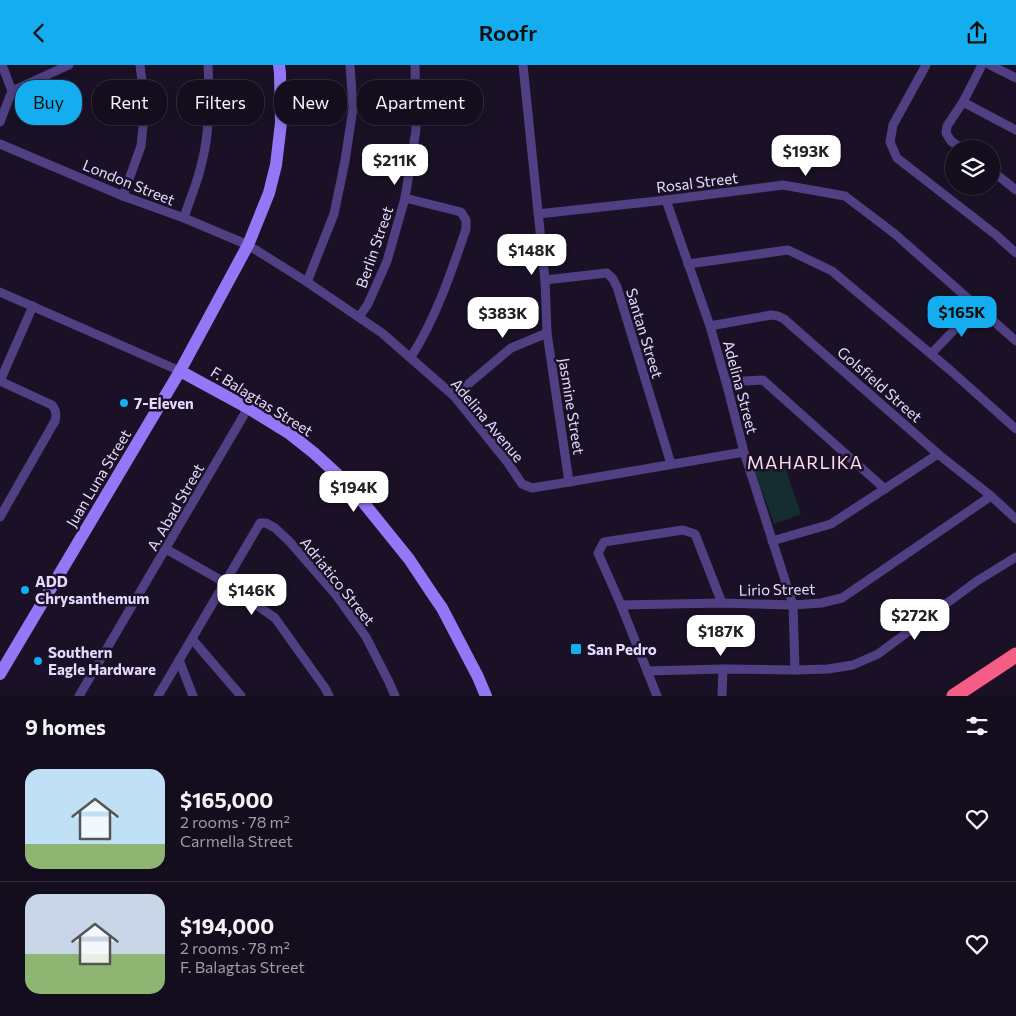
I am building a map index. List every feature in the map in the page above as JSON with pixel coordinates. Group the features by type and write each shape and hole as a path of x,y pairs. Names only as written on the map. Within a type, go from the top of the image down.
{"highway":[{"path":"954,696 1016,655"}],"main road":[{"name":"Juan Luna Street","path":"0,674 180,371 248,245 269,193 276,165 281,123 279,65"},
{"name":"F. Balagtas Street","path":"180,371 248,408 290,434 350,486 409,559 433,595 478,677 486,696"}],"street":[{"path":"0,122 12,91 2,65"},
{"path":"12,91 69,65"},
{"path":"123,196 141,146 145,106 140,65"},
{"path":"184,218 201,166 209,123 210,91 208,65"},
{"path":"307,282 334,213 345,161 353,108 350,65"},
{"name":"Berlin Street","path":"359,317 368,304 387,261 405,198 416,130 415,65"},
{"name":"Jasmine Street","path":"523,65 545,280 547,333 569,483"},
{"path":"926,65 893,125 890,142 897,158 996,235 1016,253"},
{"path":"950,140 946,133 947,126 963,102 982,65"},
{"path":"990,65 1016,78"},
{"path":"963,102 1016,130"},
{"name":"London Street","path":"0,144 123,196 184,218 248,245"},
{"path":"1000,177 1016,190"},
{"name":"Rosal Street","path":"538,214 783,185 845,196 896,234 1016,341"},
{"path":"405,198 461,212 466,220 466,229 447,283 421,341 411,357"},
{"name":"Adelina Street","path":"666,200 710,326 744,451 793,605 795,670"},
{"name":"Adelina Avenue","path":"248,245 359,317 411,357 454,396 508,463 522,484 532,488 569,483 744,451"},
{"path":"688,264 788,249 832,271 931,354 1016,429"},
{"name":"Santan Street","path":"545,280 607,273 613,279 671,464"},
{"name":"F. Balagtas Street","path":"0,292 180,371"},
{"path":"0,517 55,421 56,412 52,405 0,381 33,306"},
{"path":"931,354 977,306"},
{"name":"Golsfield Street","path":"710,326 771,315 778,316 792,325 938,454 991,496 1016,519"},
{"path":"454,396 512,348 547,333"},
{"path":"726,382 763,381 884,489"},
{"name":"A. Abad Street","path":"79,696 248,408"},
{"path":"772,541 831,525 938,454"},
{"name":"Lirio Street","path":"621,605 722,603 793,605 821,603 842,598 991,496"},
{"name":"Adriatico Street","path":"224,582 260,523 266,523 295,548 336,595 366,637 395,696"},
{"path":"657,696 598,553 604,542 683,529 695,534 722,603"},
{"path":"166,549 224,582 275,618 329,696"},
{"path":"647,671 795,670 828,669 852,665 878,654 977,581 1016,557"},
{"path":"158,696 224,582"},
{"path":"192,639 241,696"},
{"path":"180,660 193,696"},
{"path":"722,696 723,669"}],"green space":[{"path":"782,459 801,514 774,524 754,469"}],"place":[{"name":"7-Eleven","path":"124,403"},
{"name":"ADD Chrysanthemum","path":"25,590"},
{"name":"San Pedro","path":"576,649"},
{"name":"Southern Eagle Hardware","path":"38,661"}],"district":[{"name":"MAHARLIKA","path":"805,462"}]}
